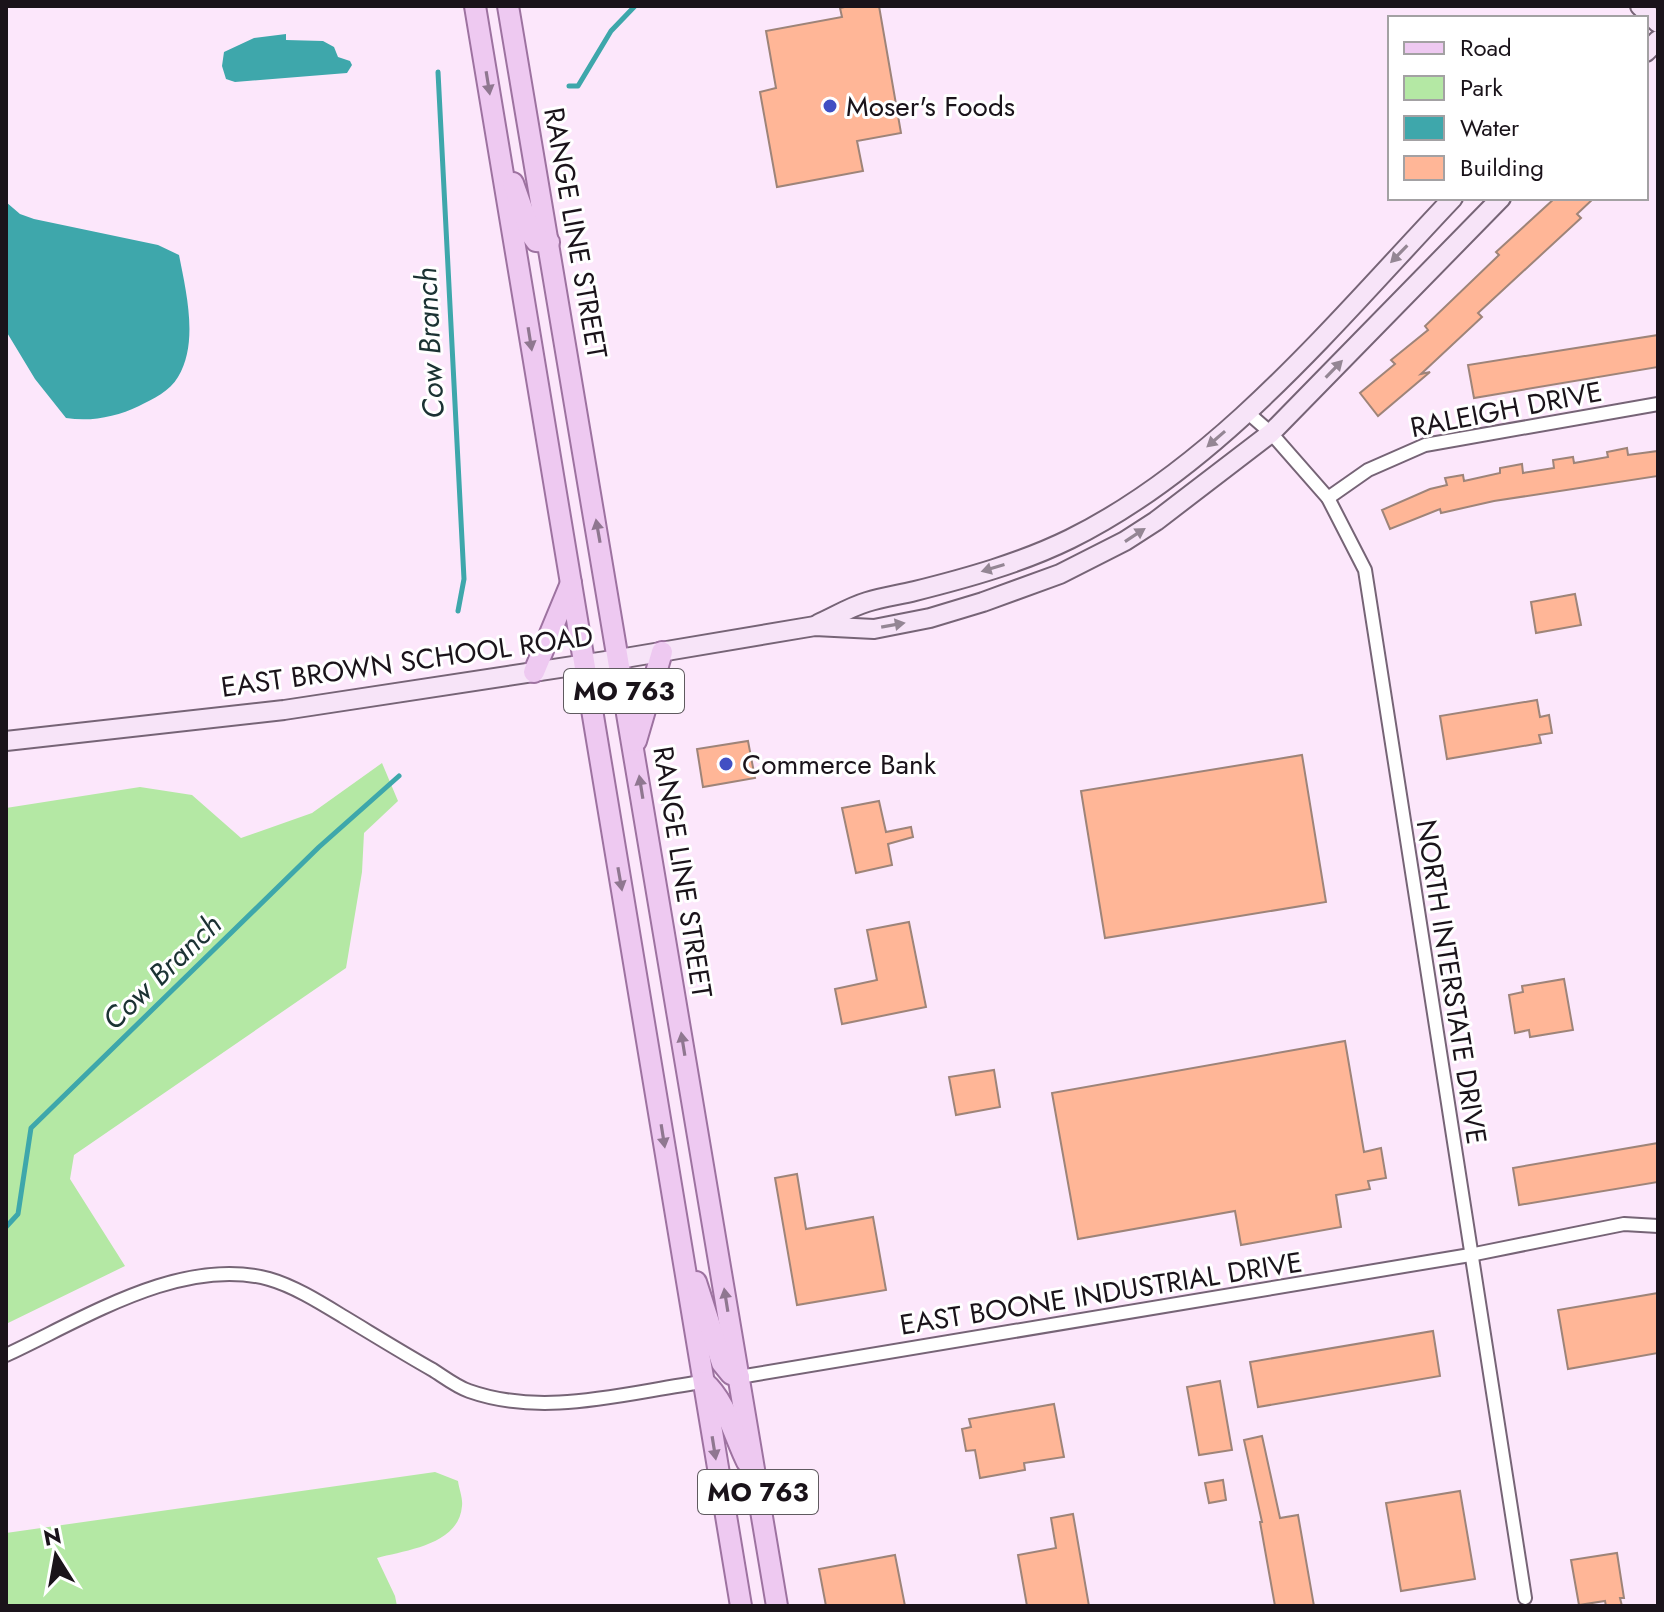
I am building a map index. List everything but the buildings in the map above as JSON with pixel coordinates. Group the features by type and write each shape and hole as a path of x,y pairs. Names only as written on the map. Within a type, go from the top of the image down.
{"main road":[{"name":"MO 763","path":"475,6 741,1606"},
{"name":"RANGE LINE STREET","path":"508,6 777,1606"},
{"path":"1641,10 1658,23"},
{"path":"499,150 531,234 536,241 549,242"},
{"name":"EAST BROWN SCHOOL ROAD","path":"815,626 865,602 936,586 1016,562 1109,518 1168,478 1247,412 1451,200"},
{"name":"EAST BROWN SCHOOL ROAD","path":"6,741 284,710 815,626 874,629 930,618 1060,574 1125,541 1156,521 1271,433 1499,200"},
{"path":"534,672 571,583"},
{"path":"634,749 662,652"},
{"path":"678,1229 722,1363 731,1374 739,1377"},
{"path":"703,1382 715,1391 723,1405 730,1429 757,1484"}],"street":[{"name":"RALEIGH DRIVE","path":"1328,498 1368,470 1425,445 1658,404"},
{"name":"NORTH INTERSTATE DRIVE","path":"1247,412 1271,433 1328,498 1365,570 1525,1598"},
{"name":"EAST BOONE INDUSTRIAL DRIVE","path":"739,1377 1470,1255 1624,1224 1658,1226"},
{"path":"6,1355 119,1302 159,1287 186,1278 227,1273 269,1279 316,1301 468,1391 526,1404 570,1403 703,1382"}],"green space":[{"path":"382,763 398,801 364,833 362,872 346,968 74,1155 70,1179 125,1266 6,1324 6,808 140,787 192,795 241,838 312,813"},
{"path":"435,1472 458,1481 462,1503 459,1519 452,1529 429,1544 377,1558 397,1606 6,1606 6,1533"}],"water":[{"path":"286,34 286,40 323,41 334,47 338,57 350,61 352,65 347,73 235,82 226,79 222,66 224,52 254,38"},
{"path":"6,202 20,214 34,219 158,245 179,255 189,317 188,349 178,377 161,394 139,406 103,418 66,418 35,379 6,331"}],"waterway":[{"name":"Cow Branch","path":"569,86 578,86 611,31 635,6"},
{"name":"Cow Branch","path":"438,72 464,579 458,611"},
{"name":"Cow Branch","path":"6,1227 18,1214 31,1128 319,847 399,776"}],"place":[{"name":"Moser's Foods","path":"830,106"},
{"name":"Commerce Bank","path":"726,764"}]}
